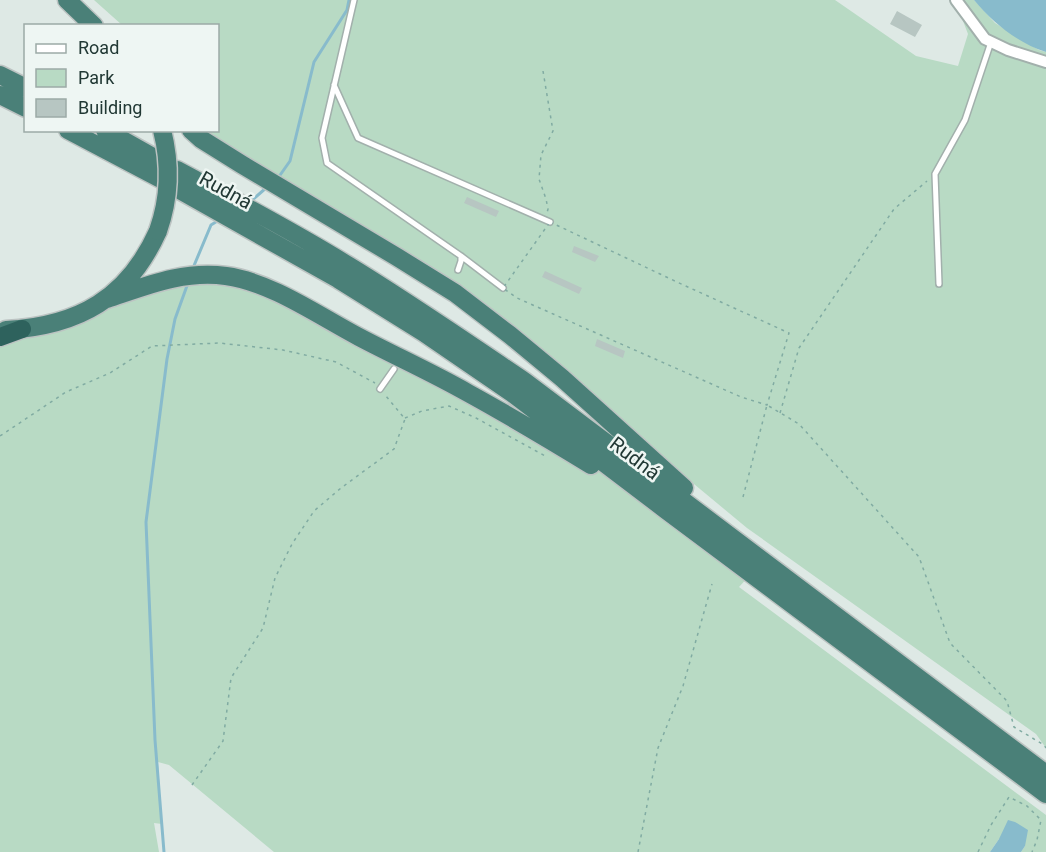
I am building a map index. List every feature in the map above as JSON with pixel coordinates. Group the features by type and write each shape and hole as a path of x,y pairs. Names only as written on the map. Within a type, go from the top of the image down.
{"highway":[{"path":"67,0 92,24"},
{"path":"0,75 24,87"},
{"path":"0,95 24,107"},
{"name":"Rudná","path":"73,132 169,174 303,238 434,320 524,381 1046,774"},
{"name":"Rudná","path":"108,132 169,174 423,332 512,393 1046,794"},
{"path":"106,299 131,277 150,249 158,231 165,208 169,181 167,151 162,132"},
{"path":"193,132 241,164 455,293 562,378 774,569"},
{"path":"0,330 40,326 75,316 106,299 162,281 190,275 228,276 266,287 477,398 592,466 652,509 666,510"},
{"path":"0,337 22,329"}],"street":[{"path":"956,0 985,39 1008,50 1046,62"}],"lane":[{"path":"354,0 322,138 327,164 461,256 503,288"},
{"path":"939,284 935,174 965,120 991,42"},
{"path":"334,85 358,138 547,221"},
{"path":"458,270 461,256"},
{"path":"380,390 394,369"}],"path":[{"path":"543,71 553,131 541,155 539,179 548,209 547,221 503,288 517,298 741,397 767,405 799,424 919,557 950,642 1007,701 1014,727 1045,746 1046,741"},
{"path":"780,413 799,348 894,209 935,174"},
{"path":"547,221 789,333 743,496"},
{"path":"0,436 66,392 110,373 152,346 219,343 283,350 336,362 377,384 405,419"},
{"path":"192,784 222,741 231,678 263,628 275,578 292,544 314,512 341,488 394,449 405,419 422,411 449,406 476,418 547,457"},
{"path":"638,852 658,748 683,686 712,584"},
{"path":"978,852 991,825 1009,797 1027,806 1041,820 1032,852"}],"green space":[{"path":"94,0 835,0 916,56 958,66 968,34 955,0 974,0 995,23 1046,52 1046,748 1036,734 747,528 448,280 259,166 209,132 219,132 219,24 121,24"},
{"path":"228,276 592,466 751,574 739,587 1046,815 1046,852 1021,852 1025,846 999,839 990,852 274,852 169,765 158,762 162,824 154,823 159,852 0,852 0,337 107,299"}],"water":[{"path":"974,0 1046,0 1046,52 1007,31 989,17"},
{"path":"1008,820 1028,830 1025,846 1021,852 990,852 999,839"}],"building":[{"path":"897,11 922,25 915,37 890,24"},
{"path":"467,197 499,211 496,217 464,203"},
{"path":"574,246 599,256 595,262 572,252"},
{"path":"545,271 582,288 579,294 542,277"},
{"path":"597,339 625,351 623,358 595,346"}],"waterway":[{"path":"278,178 290,161 314,62 347,10 349,0"},
{"path":"251,201 266,188"},
{"path":"193,268 211,225 219,220"},
{"path":"164,852 155,740 146,522 167,359 175,319 188,283"}]}
